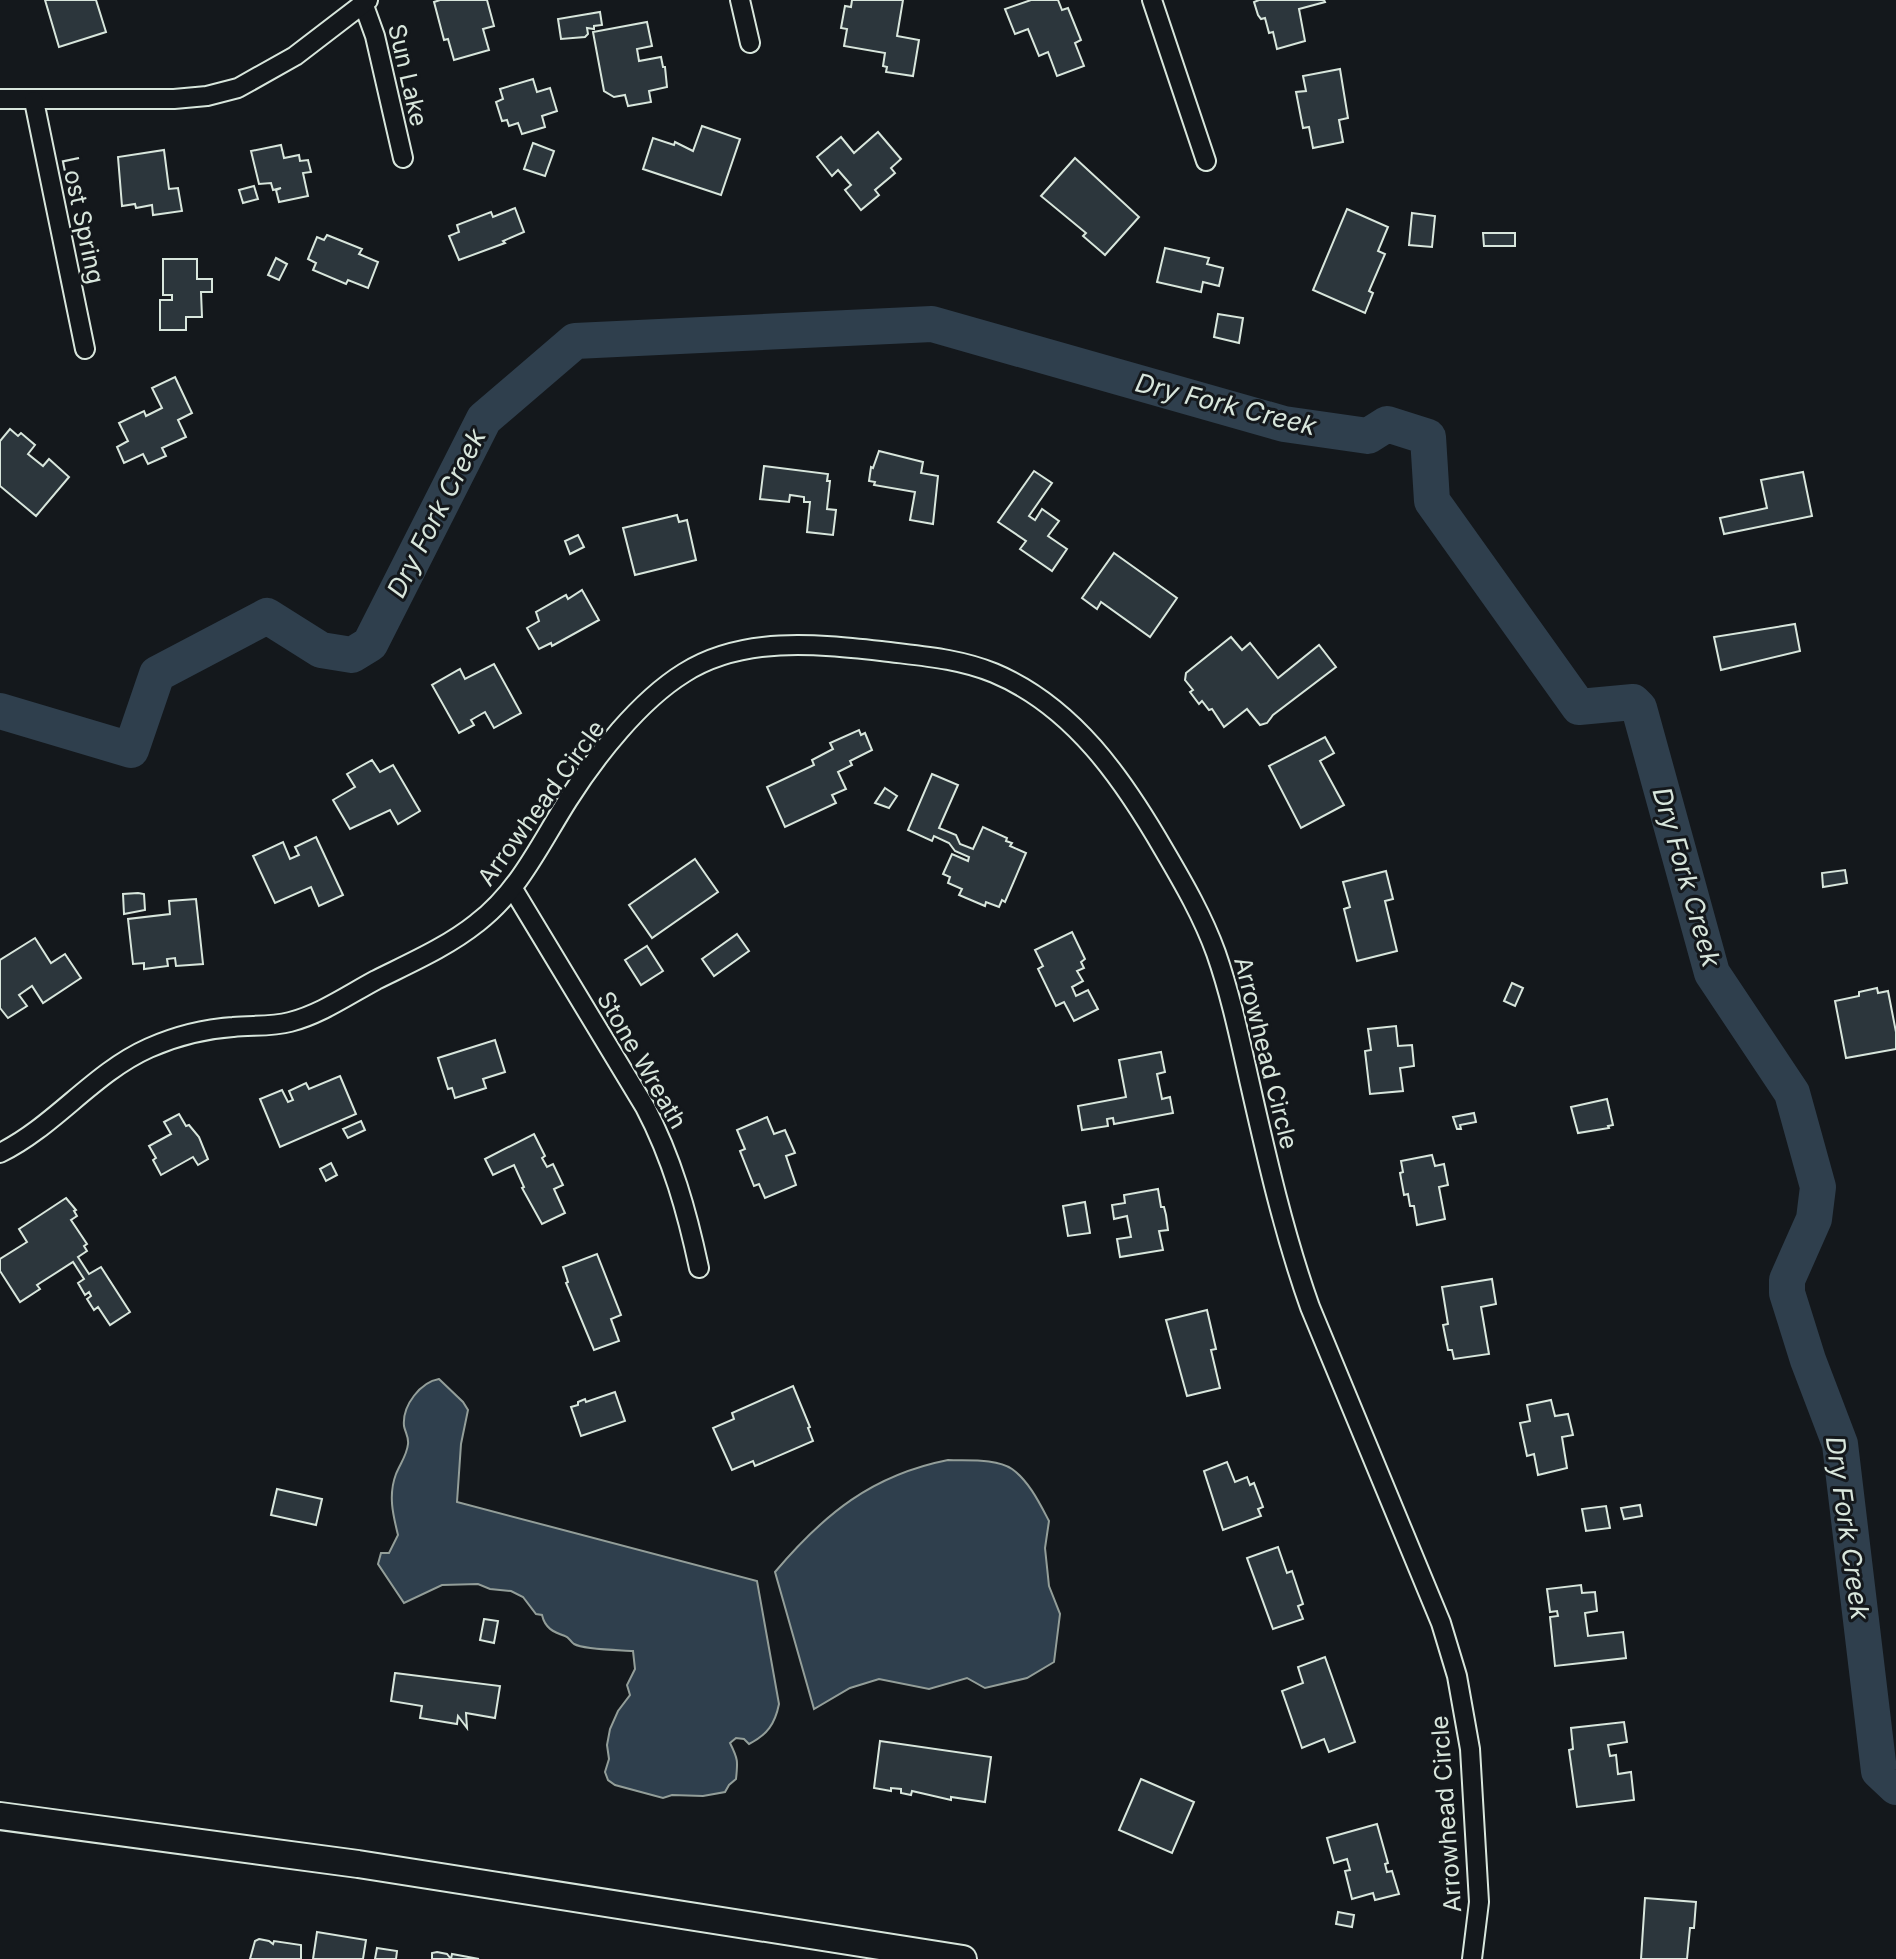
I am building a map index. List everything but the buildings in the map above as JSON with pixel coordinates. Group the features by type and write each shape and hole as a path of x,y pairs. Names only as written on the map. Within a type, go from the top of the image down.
{"main road":[{"path":"0,1816 449,1877 963,1959"}],"street":[{"path":"740,0 750,43"},
{"path":"1152,0 1206,161"},
{"path":"1,97 34,101 174,99 207,96 238,88 295,56 365,1"},
{"name":"Sun Lake","path":"365,1 403,158"},
{"name":"Lost Spring","path":"34,101 85,349"},
{"name":"Arrowhead Circle","path":"0,1153 45,1126 115,1068 144,1050 191,1033 225,1027 285,1024 321,1012 476,924 513,889 571,795 603,752 649,700 684,672 726,655 778,645 822,644 965,663 997,674 1056,711 1093,746 1134,799 1194,900 1215,951 1231,1003 1292,1255 1310,1307 1441,1623 1457,1676 1470,1749 1479,1902 1472,1959"},
{"name":"Stone Wreath","path":"513,889 662,1139 675,1173 699,1268"}],"water":[{"path":"439,1379 468,1410 461,1444 457,1502 757,1581 779,1704 772,1723 761,1737 749,1744 744,1739 736,1738 730,1743 737,1760 737,1773 725,1792 663,1798 615,1785 608,1780 605,1772 609,1759 607,1745 610,1729 630,1695 627,1685 635,1669 633,1651 594,1649 574,1644 550,1629 542,1615 536,1614 523,1597 511,1591 490,1589 478,1584 442,1585 404,1603 378,1564 381,1553 389,1553 398,1535 392,1490 407,1448 404,1426 406,1410 419,1390"},
{"path":"948,1460 1005,1465 1018,1474 1038,1500 1049,1521 1045,1548 1049,1586 1060,1614 1054,1662 1027,1678 985,1688 967,1678 929,1689 879,1679 850,1688 814,1709 775,1572 812,1532 851,1500 896,1476"}],"waterway":[{"name":"Dry Fork Creek","path":"0,711 131,750 157,674 267,616 321,650 352,655 370,644 484,419 575,341 932,324 1284,424 1368,436 1387,424 1428,437 1432,501 1579,707 1633,702 1639,708 1712,973 1792,1093 1818,1187 1814,1219 1787,1280 1787,1293 1840,1444 1879,1771 1896,1787"}]}
